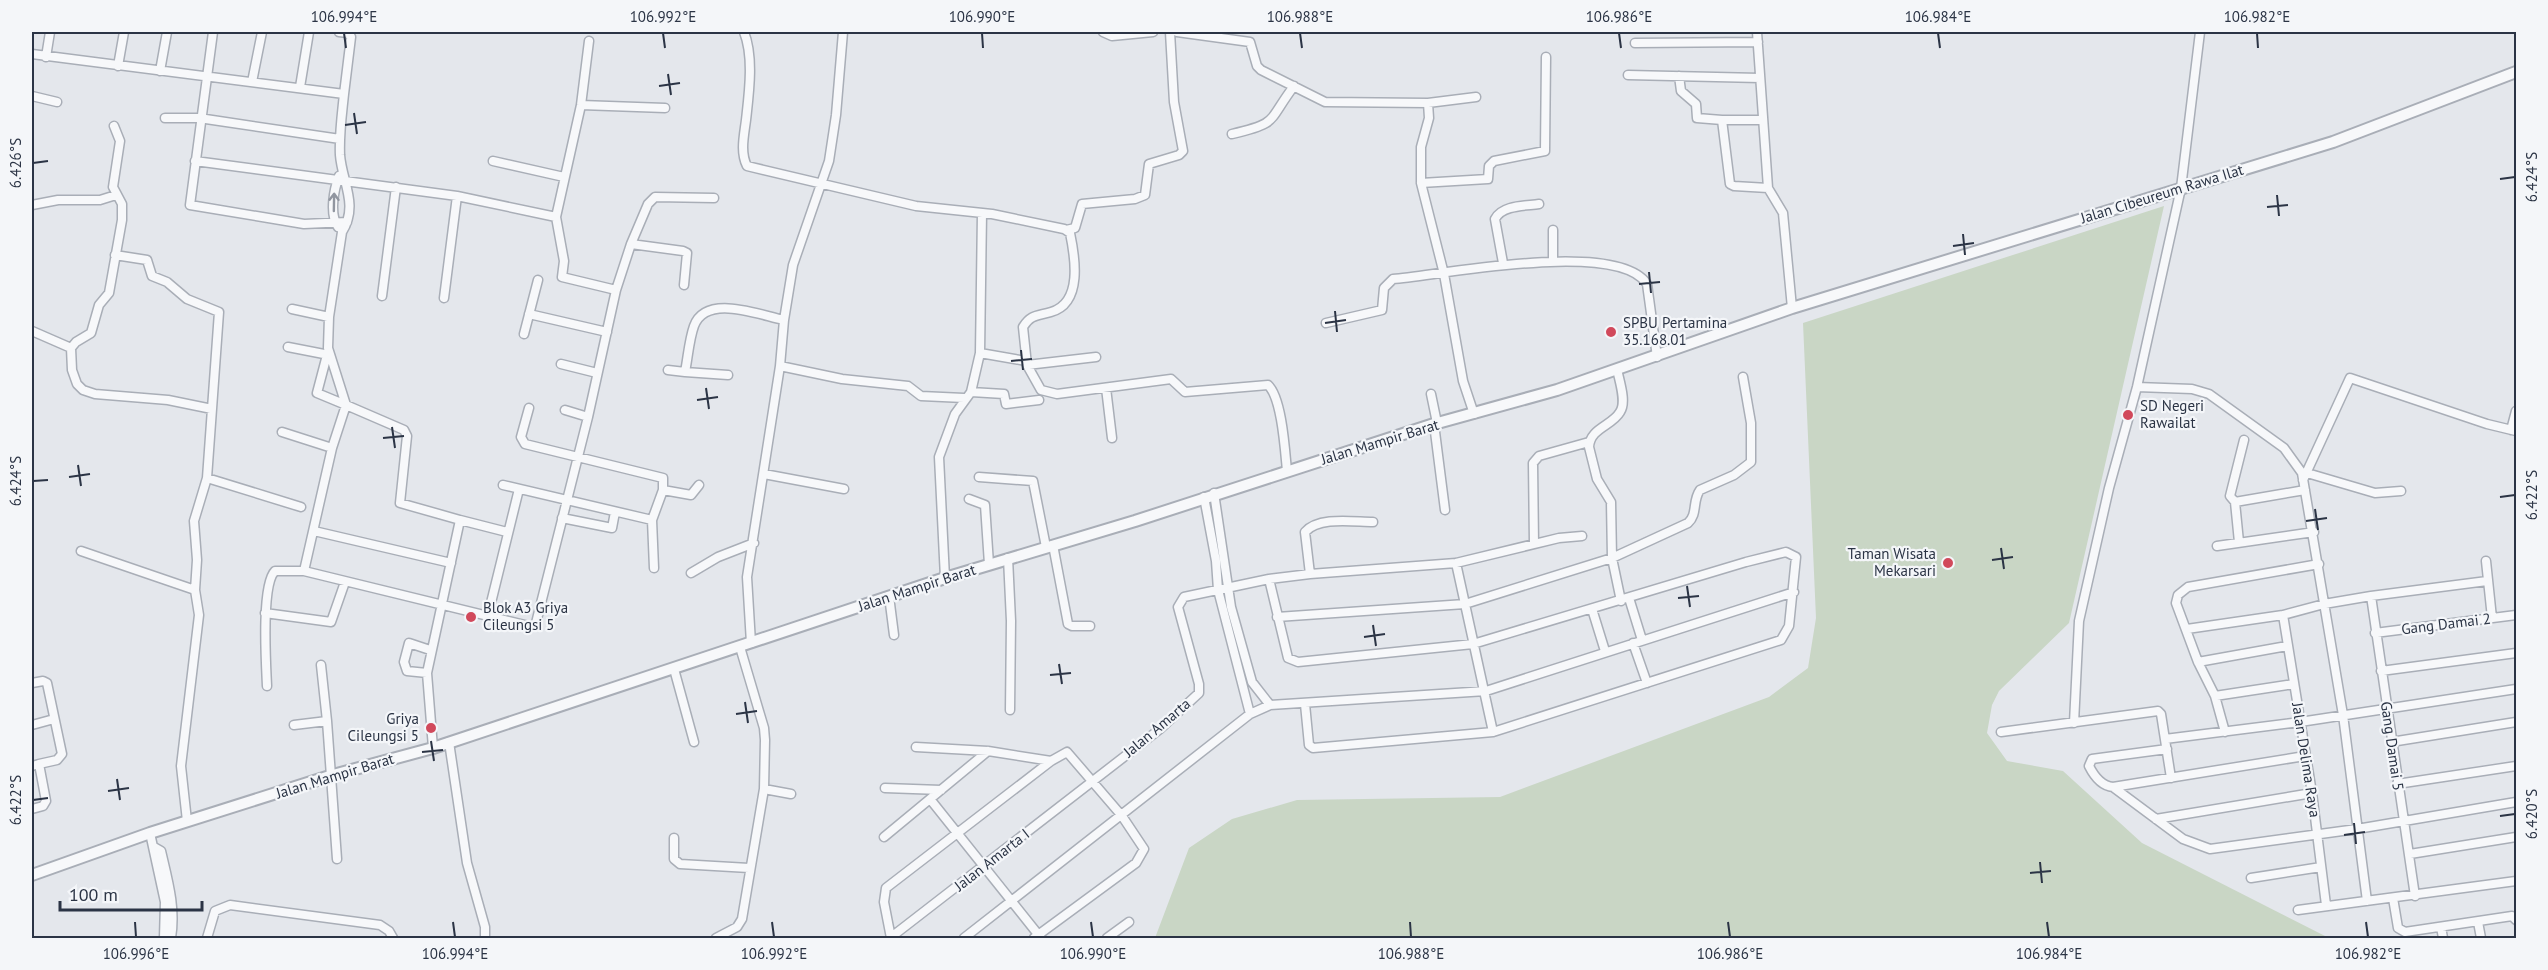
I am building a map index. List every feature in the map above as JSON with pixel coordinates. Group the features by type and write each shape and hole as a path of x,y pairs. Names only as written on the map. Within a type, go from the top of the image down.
{"street":[{"path":"46,57 50,32"},
{"path":"118,66 124,32"},
{"path":"160,71 167,32"},
{"path":"213,32 188,202 192,206 304,224 347,222"},
{"path":"252,82 262,32"},
{"path":"300,87 309,32"},
{"path":"339,32 348,33 351,37 340,140 342,176 350,200 347,222 342,232 329,317 328,355 317,393 404,430 407,441 400,503 507,532"},
{"path":"744,32 748,42 749,63 743,140 747,166 916,206 982,213 1066,230 1075,228 1082,204 1135,199 1145,195 1149,164 1179,155 1183,151 1174,102 1170,32"},
{"path":"716,939 737,927 742,920 748,868 764,789 764,728 746,645 747,577 780,366 783,320 793,265 822,184 836,115 843,32"},
{"path":"1103,32 1112,36 1153,32"},
{"path":"1177,32 1250,42 1257,66 1261,70 1325,102 1428,103 1476,97"},
{"path":"1757,32 1761,120 1768,188 1783,213 1798,307"},
{"path":"2074,723 2079,621 2109,488 2137,387 2182,183 2200,32"},
{"path":"589,41 581,105 556,218 564,261 562,277 616,290"},
{"path":"1635,43 1758,42"},
{"path":"32,54 344,94"},
{"path":"1421,183 1488,179 1490,166 1494,161 1545,152 1546,57"},
{"name":"Jalan Cibeureum Rawa Ilat","path":"1798,307 2182,183 2333,142 2517,72"},
{"path":"1628,75 1760,78"},
{"path":"1678,76 1681,91 1696,104 1697,118 1761,120"},
{"path":"1232,134 1264,127 1272,121 1276,109 1294,86"},
{"path":"32,96 57,102"},
{"path":"1428,103 1429,118 1421,147 1421,183 1444,274 1463,381 1474,414"},
{"path":"581,105 665,108"},
{"path":"165,118 200,117 340,140"},
{"path":"1722,120 1730,183 1734,186 1768,188"},
{"path":"114,126 120,141 113,187 122,204 122,219 109,292 99,305 91,333 71,348 72,370 77,384 84,390 95,394 168,400 212,409"},
{"path":"195,161 342,176 458,196 556,218"},
{"path":"493,161 564,177"},
{"path":"342,176 334,197 334,222 342,232"},
{"path":"382,296 396,187"},
{"path":"32,205 58,200 100,200 116,195"},
{"path":"444,298 458,196"},
{"path":"267,686 265,613 272,573 304,571 529,626 536,623 588,417 616,290 631,244 648,204 655,197 714,198"},
{"path":"1503,263 1495,219 1498,213 1506,209 1539,204"},
{"path":"945,578 938,475 939,457 967,395 980,353 982,213"},
{"path":"1066,230 1070,233 1075,256 1072,290 1066,303 1052,312 1036,314 1023,327 1027,363 1041,390 1056,394 1171,379 1185,392 1268,385 1273,389 1287,471"},
{"path":"1553,230 1553,262"},
{"path":"631,244 683,251 687,254 684,285"},
{"path":"115,255 147,260 152,276 167,282 187,299 219,312 207,478 194,521 197,560 195,590 199,615 181,766 187,821"},
{"path":"1326,323 1382,310 1384,288 1393,279 1444,274 1503,263 1553,262 1614,266 1642,276 1647,284 1657,357"},
{"path":"524,334 538,279"},
{"path":"685,372 694,324 702,314 722,307 783,320"},
{"name":"Jalan Mampir Barat","path":"32,874 187,821 333,775 449,742 989,564 1436,424 1557,390 1798,307"},
{"path":"292,309 329,317"},
{"path":"529,314 607,332"},
{"path":"32,331 71,348"},
{"path":"288,348 328,355"},
{"path":"980,353 1027,363 1096,357"},
{"path":"304,571 332,448 346,405 328,355"},
{"path":"561,364 597,373"},
{"path":"780,366 842,379 908,386 921,396 1004,394 1006,404 1039,400"},
{"path":"1534,544 1533,463 1535,459 1589,442 1597,431 1620,413 1623,402 1617,369"},
{"path":"668,370 728,375"},
{"path":"1277,617 1465,604 1612,558 1688,523 1695,515 1700,490 1734,475 1751,462 1750,423 1743,377"},
{"path":"2367,901 2343,715 2305,476 2350,378 2514,430 2517,411"},
{"path":"2137,387 2192,389 2209,394 2284,448 2305,476 2375,493 2402,491"},
{"path":"1106,388 1112,438"},
{"path":"1431,394 1445,510"},
{"path":"529,408 521,437 523,443 663,478 663,490 652,520 654,568"},
{"path":"565,410 588,417"},
{"path":"282,432 332,448"},
{"path":"2239,542 2235,502 2230,496 2244,440"},
{"path":"1589,442 1597,479 1611,502 1612,558 1647,683"},
{"path":"764,474 844,489"},
{"path":"979,477 1033,481 1068,624 1090,626"},
{"path":"207,478 301,507"},
{"path":"503,485 652,520"},
{"path":"663,490 690,495 699,485"},
{"path":"488,615 519,489"},
{"path":"2235,502 2306,490"},
{"path":"1209,495 1223,590 1248,684 1250,714"},
{"path":"969,499 985,505 989,564"},
{"path":"562,518 612,528 615,512"},
{"path":"432,747 427,674 430,650 460,520"},
{"path":"1310,574 1305,532 1310,528 1335,522 1374,522"},
{"path":"314,531 451,563"},
{"path":"2217,546 2314,532"},
{"path":"1223,590 1269,579 1310,574 1456,564 1534,544 1582,536"},
{"path":"691,573 718,557 754,543"},
{"path":"81,550 195,590"},
{"path":"1269,579 1288,658 1294,662 1473,644 1786,552 1796,557 1789,626 1781,640 1493,732 1313,748 1309,745 1305,704"},
{"path":"1008,558 1011,621 1010,710"},
{"path":"2486,561 2492,618"},
{"path":"1456,564 1473,644 1486,690 1493,732"},
{"path":"2225,732 2215,696 2198,662 2176,603 2181,590 2319,564"},
{"path":"2187,629 2283,615 2324,604 2371,596 2487,581"},
{"path":"265,613 331,622 345,582"},
{"name":"Jalan Amarta","path":"1092,780 1160,729 1199,693 1178,608 1184,597 1223,590"},
{"path":"964,939 1250,714 1270,705 1486,690 1794,592"},
{"path":"889,596 894,635"},
{"name":"Gang Damai 5","path":"2371,596 2415,896"},
{"path":"1592,609 1605,651"},
{"name":"Jalan Delima Raya","path":"2283,615 2312,793 2326,905"},
{"name":"Gang Damai 2","path":"2375,633 2517,615"},
{"path":"427,674 406,671 404,662 409,644 430,650"},
{"path":"2198,662 2287,646"},
{"path":"2381,671 2517,653"},
{"path":"321,665 333,775 337,859"},
{"path":"674,669 694,742"},
{"path":"32,683 43,681 47,683 61,757 35,765 46,801 44,806 32,809"},
{"path":"1248,684 1270,705"},
{"path":"2215,696 2294,684"},
{"path":"2165,739 2386,710 2517,689"},
{"path":"2001,732 2158,711 2162,714 2171,778"},
{"path":"32,724 54,719"},
{"path":"294,725 327,721"},
{"path":"2391,742 2517,722"},
{"path":"449,742 467,863 485,927 484,939"},
{"path":"916,747 988,751 1051,761"},
{"path":"2167,748 2092,759 2089,766 2094,775 2106,786 2113,787 2305,756"},
{"path":"884,837 988,751"},
{"path":"891,938 884,902 886,888 958,834 1051,761 1067,752 1142,843 1142,855 1136,863 1038,937 1011,901 958,834 930,800"},
{"path":"2397,784 2517,766"},
{"name":"Jalan Amarta I","path":"891,938 1092,780"},
{"path":"2113,787 2183,839 2210,849 2357,829 2517,802"},
{"path":"885,788 941,790"},
{"path":"764,789 791,794"},
{"path":"2156,819 2312,793"},
{"path":"150,833 154,848 161,851 171,896 173,922 167,937"},
{"path":"2410,854 2517,837"},
{"path":"674,838 674,859 680,864 748,868"},
{"path":"2251,878 2321,867"},
{"path":"2298,910 2517,881"},
{"path":"2393,898 2398,928 2401,931 2512,916 2517,920"},
{"path":"207,939 215,911 230,905 380,925 393,939"},
{"path":"2478,921 2481,939"},
{"path":"1107,939 1130,922"},
{"path":"2441,927 2443,939"}],"green space":[{"name":"Taman Wisata Mekarsari","path":"2164,206 2069,623 1999,691 1992,705 1987,733 2007,761 2063,771 2142,843 2329,938 1155,938 1189,848 1232,819 1297,800 1500,797 1769,697 1808,668 1816,618 1803,323"}],"place":[{"name":"SPBU Pertamina 35.168.01","path":"1611,332"},
{"name":"SD Negeri Rawailat","path":"2128,415"},
{"name":"Taman Wisata Mekarsari","path":"1948,563"},
{"name":"Blok A3 Griya Cileungsi 5","path":"471,617"},
{"name":"Griya Cileungsi 5","path":"431,728"}]}
